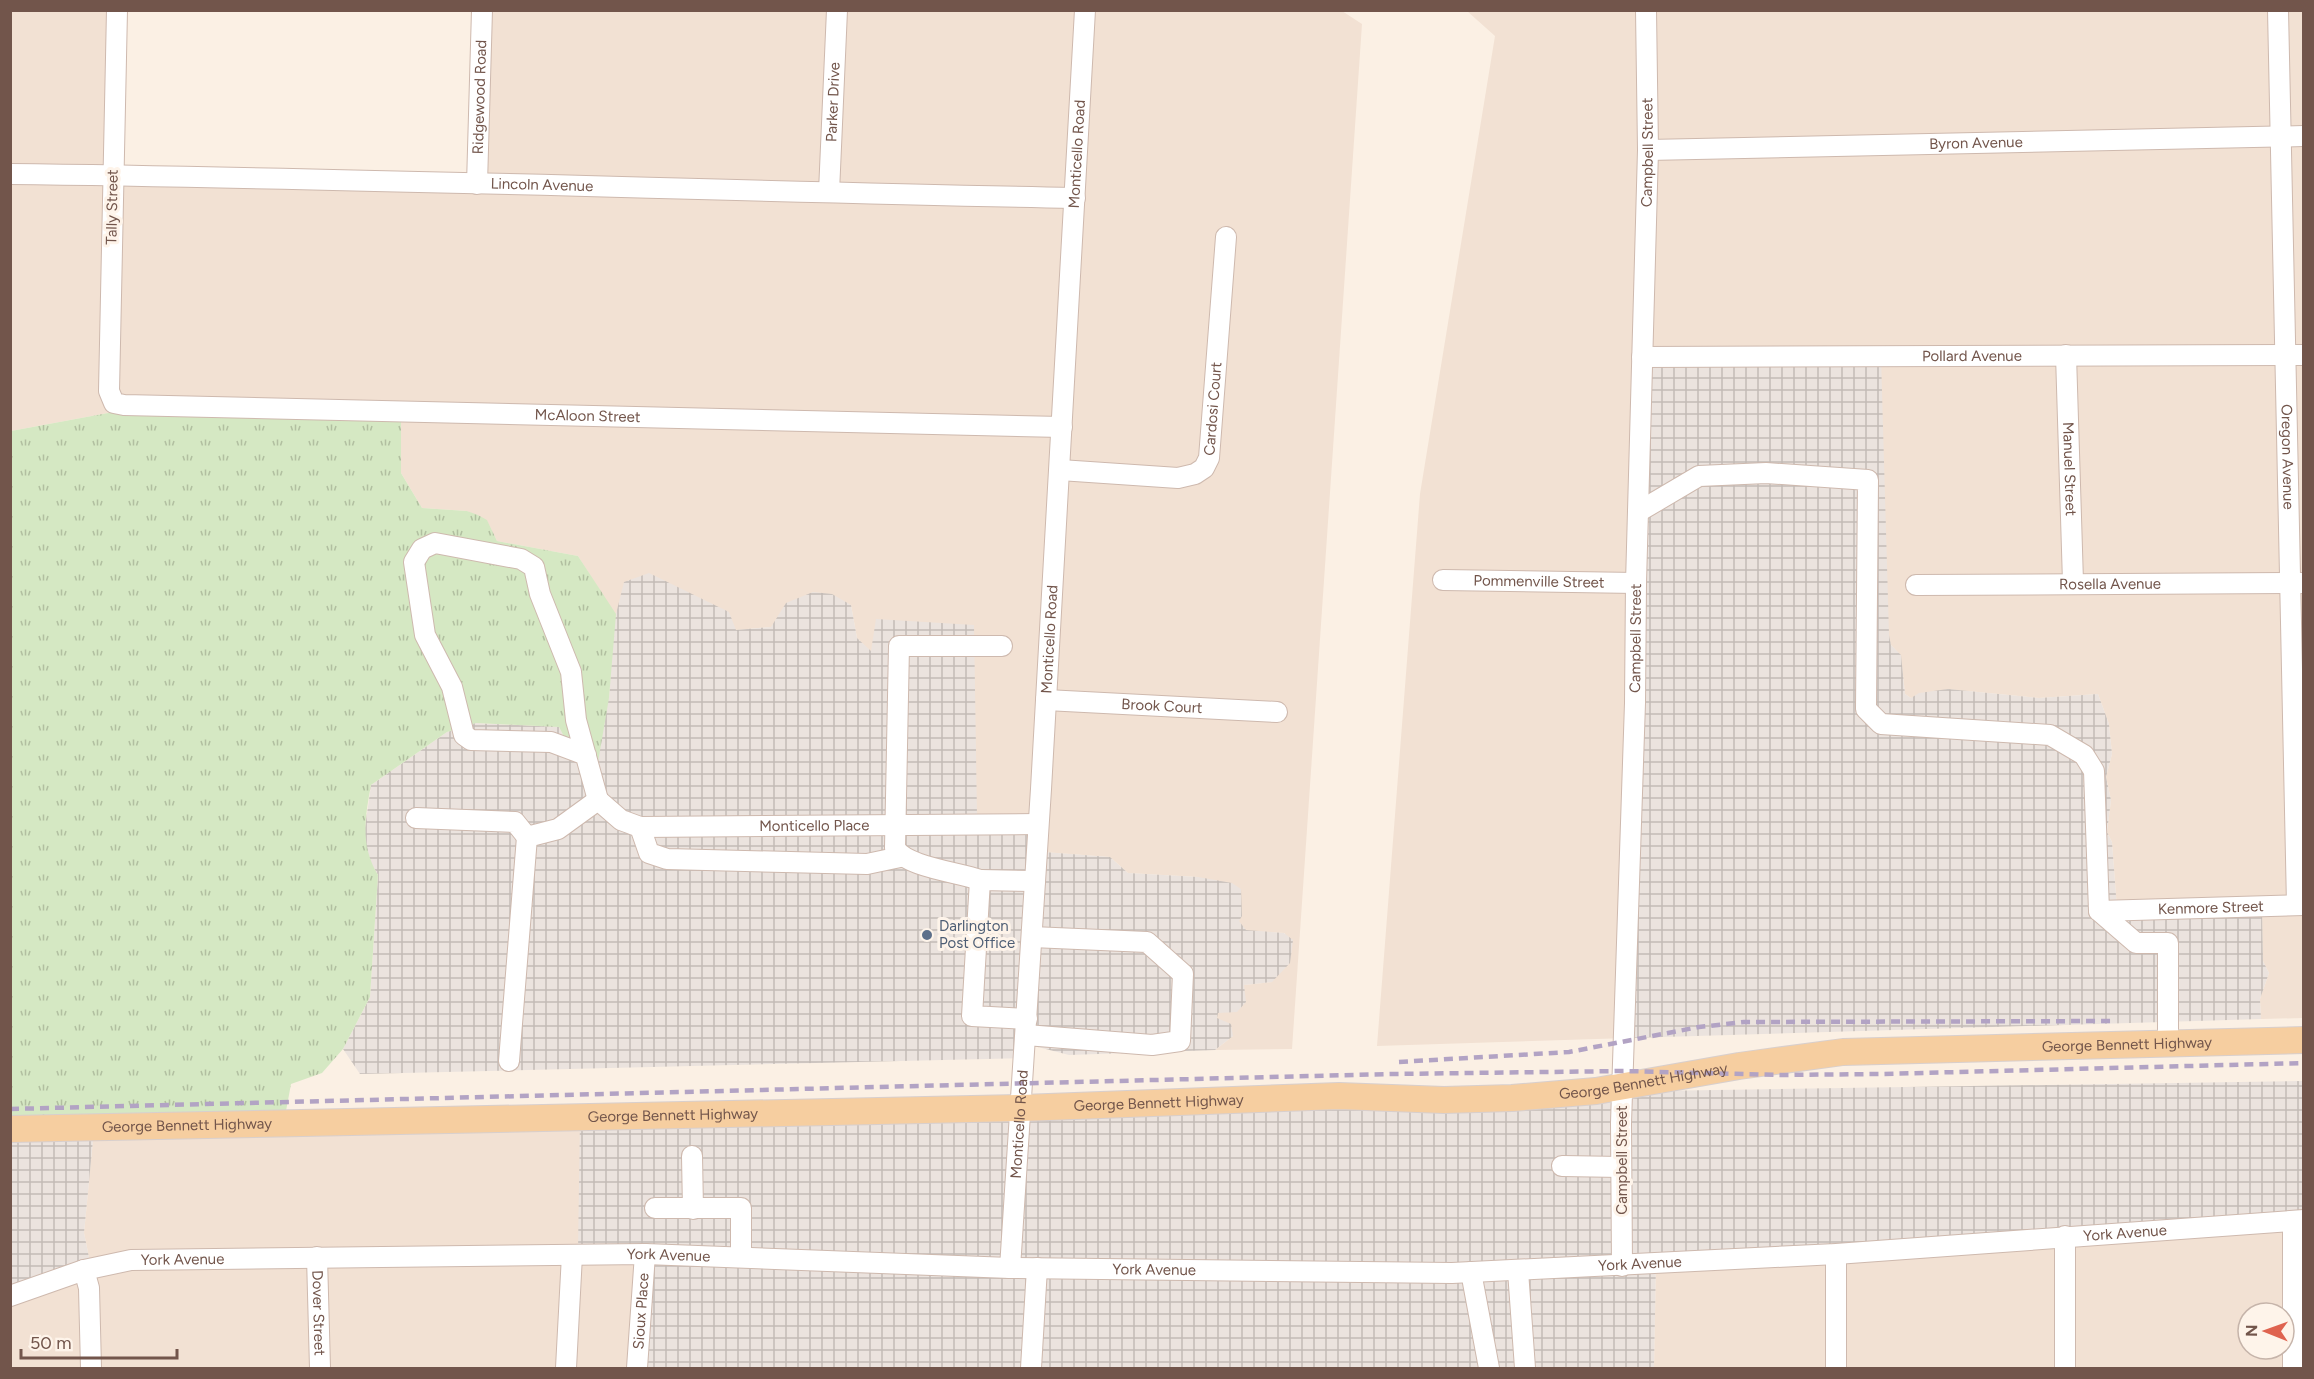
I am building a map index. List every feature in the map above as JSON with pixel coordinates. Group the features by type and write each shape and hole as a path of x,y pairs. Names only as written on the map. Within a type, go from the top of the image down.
{"main road":[{"name":"George Bennett Highway","path":"10,1129 1022,1108 1339,1096 1444,1100 1490,1099 1623,1086 1739,1066 1843,1052 2304,1040"}],"street":[{"name":"Tally Street","path":"114,403 109,391 117,10"},
{"name":"Ridgewood Road","path":"477,184 482,10"},
{"name":"Parker Drive","path":"829,192 837,10"},
{"name":"Monticello Road","path":"1010,1268 1027,1027 1085,10"},
{"name":"Campbell Street","path":"1622,1266 1621,1167 1648,150 1646,10"},
{"name":"Oregon Avenue","path":"2278,10 2281,136 2295,355 2300,905"},
{"name":"Byron Avenue","path":"1648,150 2304,136"},
{"name":"Lincoln Avenue","path":"10,174 714,188 1075,198"},
{"name":"Cardosi Court","path":"1060,470 1178,478 1204,468 1209,458 1226,237"},
{"name":"Manuel Street","path":"2066,355 2073,582"},
{"name":"Pollard Avenue","path":"1642,357 2295,355"},
{"name":"McAloon Street","path":"114,403 1062,427"},
{"path":"1638,512 1699,476 1766,473 1868,480 1866,709 1881,724 2050,735 2084,754 2094,771 2099,911 2136,942 2168,943 2169,1043"},
{"path":"527,837 558,829 598,800 586,755 576,720 572,672 540,594 534,567 521,559 435,543 422,549 414,562 425,635 452,687 464,735 471,740 551,742 586,755"},
{"name":"Pommenville Street","path":"1443,580 1636,583"},
{"name":"Rosella Avenue","path":"1916,585 2073,582 2296,583"},
{"path":"900,857 895,849 899,646 1002,646"},
{"name":"Brook Court","path":"1046,700 1277,712"},
{"name":"Monticello Place","path":"598,800 621,820 640,827 1038,824"},
{"path":"416,818 514,822 527,837 509,1061"},
{"path":"640,827 649,853 667,860 867,864 900,857 980,880 1035,881"},
{"path":"980,880 972,1016 1027,1027 1152,1045 1180,1041 1183,974 1148,942 1032,937"},
{"name":"Kenmore Street","path":"2099,911 2300,905"},
{"path":"692,1156 693,1209"},
{"path":"1562,1166 1621,1167"},
{"path":"655,1208 741,1208 741,1256"},
{"path":"2293,1368 2298,1221"},
{"name":"York Avenue","path":"10,1296 84,1270 131,1260 645,1254 1010,1268 1518,1272 1836,1254 2298,1221"},
{"path":"2065,1236 2065,1368"},
{"name":"Sioux Place","path":"637,1368 645,1254"},
{"path":"1836,1254 1836,1368"},
{"path":"566,1368 572,1255"},
{"name":"Dover Street","path":"317,1257 320,1368"},
{"path":"1031,1368 1037,1268"},
{"path":"84,1270 88,1288 91,1368"},
{"path":"1472,1272 1489,1368"},
{"path":"1518,1272 1526,1368"}],"shaded area":[{"path":"11,11 126,11 121,167 479,176 484,11 1342,11 1362,24 1292,1049 1215,1050 1233,1036 1216,1018 1218,1013 1244,985 1272,982 1285,933 1246,931 1198,877 1128,873 1110,857 1043,852 976,817 871,652 857,638 851,605 771,627 736,630 616,616 578,556 497,541 487,521 467,511 422,508 401,473 401,408 151,405 11,431"},
{"path":"1467,11 2303,11 2303,1018 2261,1019 2260,999 2269,973 2263,961 2262,908 2117,909 2112,842 2107,832 2111,800 2106,777 2112,754 2109,724 2098,694 2039,698 1948,689 1911,698 1905,694 1901,656 1891,645 1889,635 1647,350 1645,699 1629,1038 1377,1046 1420,494 1495,36"},
{"path":"1647,350 1881,357 1889,635 1891,645 1901,655 1905,694 1911,698 1919,693 1948,689 2039,698 2098,694 2109,724 2112,754 2106,777 2111,800 2107,832 2112,842 2117,909 2262,908 2263,961 2269,973 2260,999 2261,1019 1629,1038 1645,699"},
{"path":"649,573 729,612 736,630 771,627 786,603 813,592 832,594 851,605 857,638 871,651 876,619 974,625 977,817 1041,820 1044,852 1110,857 1128,873 1198,877 1232,883 1241,889 1242,916 1239,921 1246,930 1284,933 1293,940 1290,963 1272,982 1244,985 1246,1002 1237,1012 1218,1013 1217,1018 1231,1024 1233,1036 1215,1050 1069,1055 1034,1046 1027,1058 360,1074 343,1049 370,997 378,875 369,860 364,835 371,785 447,732 475,723 559,727 573,754 609,698 614,622 624,582"},
{"path":"2303,1081 2303,1217 1656,1262 1654,1368 641,1368 645,1257 578,1251 580,1118 1518,1093"},
{"path":"580,1118 641,1255 641,1368 11,1368 11,1296 90,1262 84,1233 94,1130"},
{"path":"11,1129 94,1130 84,1233 90,1262 11,1296"},
{"path":"2303,1217 2303,1368 1654,1368 1656,1261"}],"green space":[{"path":"151,405 401,408 401,473 422,508 467,511 487,520 497,541 578,556 616,614 609,698 597,768 573,754 559,727 476,723 447,732 371,785 366,820 366,842 372,864 378,875 370,997 343,1049 322,1073 291,1084 284,1122 11,1129 11,431"}],"railway":[{"path":"1399,1062 1569,1052 1699,1027 1744,1022 2114,1021"},
{"path":"10,1109 1391,1074 1624,1071 1780,1075 1882,1074 2304,1063"}],"place":[{"name":"Darlington Post Office","path":"927,935"}]}
